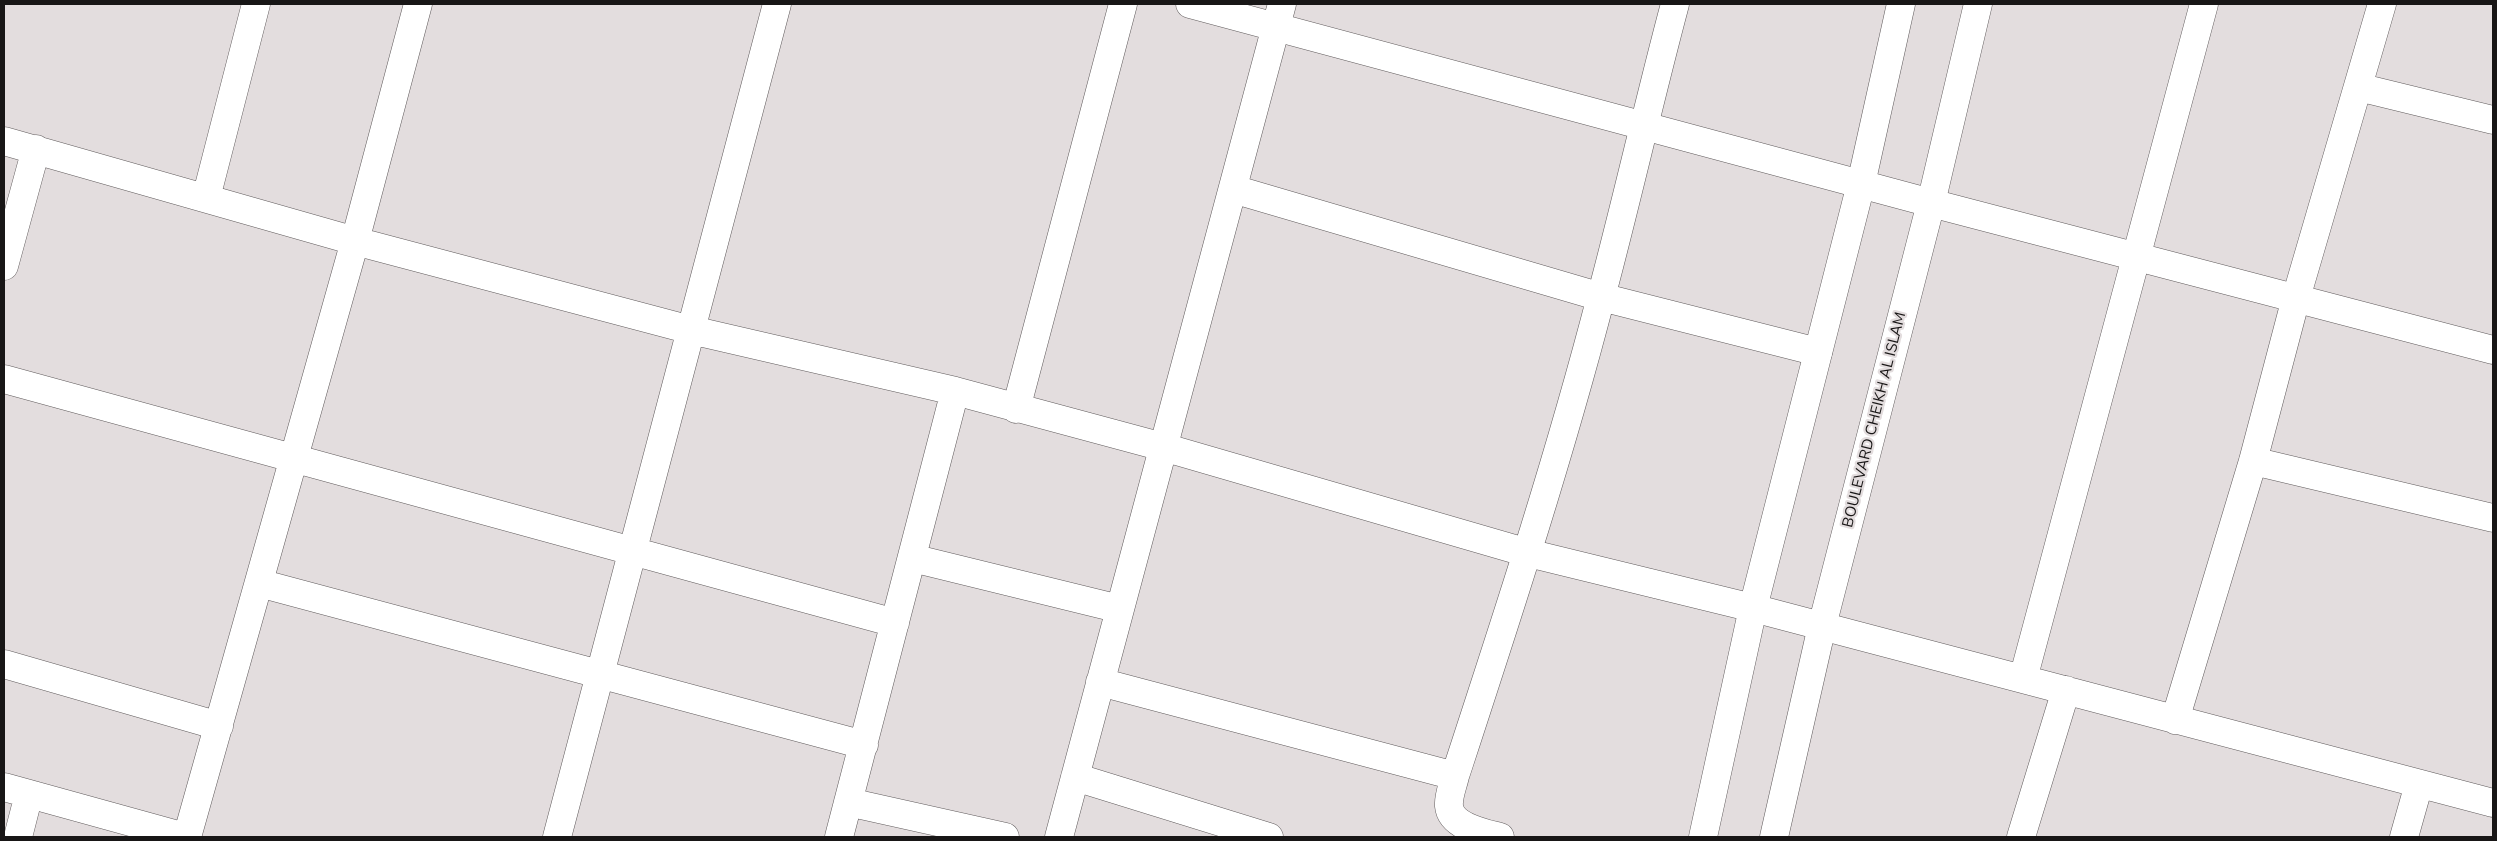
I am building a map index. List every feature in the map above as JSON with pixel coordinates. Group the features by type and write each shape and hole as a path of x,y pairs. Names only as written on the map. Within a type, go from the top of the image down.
{"street":[{"path":"206,198 256,4"},
{"path":"4,787 186,837 355,241 418,4"},
{"path":"556,837 777,4"},
{"path":"1016,409 1123,4"},
{"path":"1190,4 1279,15 1643,125 1931,203 2493,350"},
{"path":"1500,837 1469,828 1453,815 1449,804 1455,776 1528,553 1601,297 1675,4"},
{"path":"1703,837 1753,608 1861,184 1901,4"},
{"name":"BOULEVARD CHEIKH AL ISLAM","path":"1774,837 1822,626 1931,203 1978,4"},
{"path":"2023,679 2204,4"},
{"path":"2175,720 2253,461 2296,298 2382,4"},
{"path":"1059,837 1279,15"},
{"path":"2358,88 2493,120"},
{"path":"4,141 355,241 691,330 955,392 1163,447 1528,553 1753,608 2493,804"},
{"path":"4,266 36,149"},
{"path":"1232,189 1601,297 1818,352"},
{"path":"4,379 895,624"},
{"path":"839,837 955,392"},
{"path":"2253,461 2493,518"},
{"path":"912,558 1120,609"},
{"path":"259,583 864,744"},
{"path":"4,664 218,726"},
{"path":"1100,682 1455,776"},
{"path":"2020,837 2066,690"},
{"path":"1075,777 1269,837"},
{"path":"2404,837 2419,784"},
{"path":"18,837 30,794"},
{"path":"848,802 1005,837"}]}
